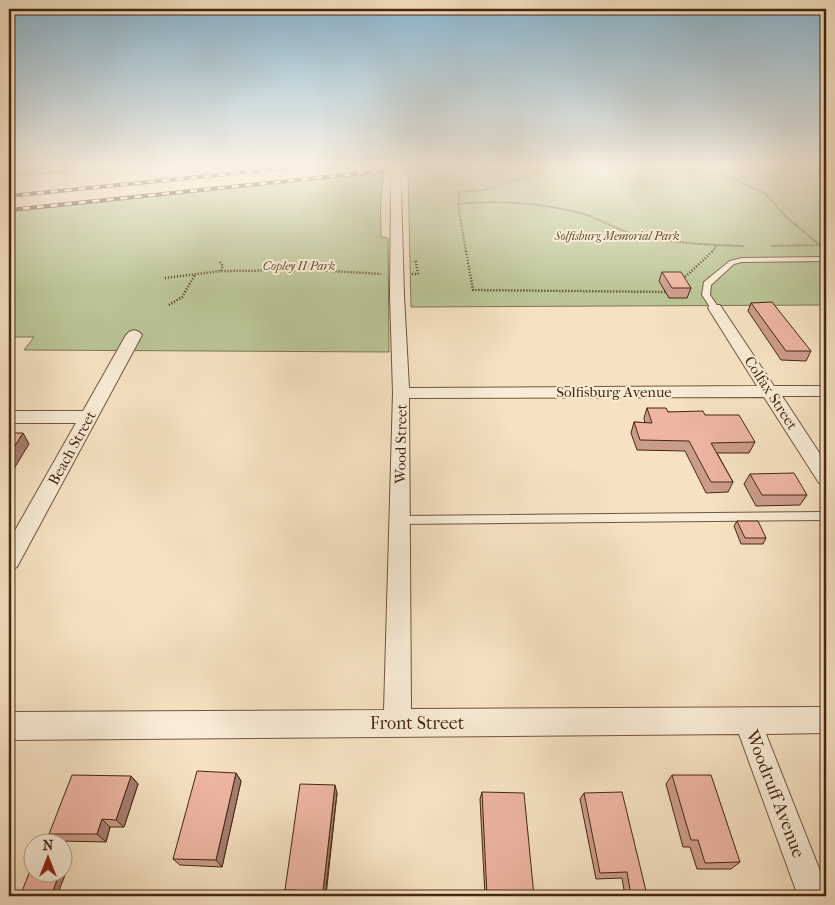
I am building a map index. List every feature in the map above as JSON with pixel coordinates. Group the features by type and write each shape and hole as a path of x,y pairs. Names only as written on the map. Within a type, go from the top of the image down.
{"street":[{"name":"Wood Street","path":"396,207 401,393 397,723"},
{"name":"Colfax Street","path":"715,308 826,478"},
{"name":"Beach Street","path":"9,561 134,336"},
{"name":"Solfisburg Avenue","path":"401,393 826,391"},
{"path":"9,417 89,417"},
{"name":"Woodruff Avenue","path":"747,720 814,896"},
{"name":"Front Street","path":"9,726 826,720"}],"lane":[{"path":"715,308 706,295 707,284 732,262 742,260 826,259"},
{"path":"400,520 826,516"}],"path":[{"path":"459,207 473,290 670,292"},
{"path":"540,207 596,218 621,231 641,236 717,245 745,246"},
{"path":"777,207 784,216 820,244"},
{"path":"763,246 826,244"},
{"path":"686,286 682,280 717,245"},
{"path":"220,262 223,266 221,271"},
{"path":"165,278 221,271 316,270 387,274"},
{"path":"168,305 182,299 195,275"}],"green space":[{"name":"Copley II Park","path":"54,207 381,207 381,237 388,238 389,352 24,350 34,337 9,337 9,212"},
{"name":"Solfisburg Memorial Park","path":"409,207 826,207 826,305 411,307"}],"building":[{"path":"662,272 681,272 691,288 672,288"},
{"path":"772,302 811,351 786,351 751,303"},
{"path":"647,408 666,408 668,412 703,411 705,415 739,415 755,442 711,443 733,482 711,482 689,441 640,440 634,422 652,423"},
{"path":"9,433 23,433 9,455"},
{"path":"794,473 807,495 762,495 750,474"},
{"path":"737,521 758,521 766,538 745,538"},
{"path":"197,771 236,773 216,860 173,859"},
{"path":"72,775 131,776 116,820 102,819 97,834 50,832"},
{"path":"672,775 711,775 740,862 705,863 698,840 691,840"},
{"path":"300,784 335,785 323,891 285,890"},
{"path":"482,792 524,793 534,896 487,895"},
{"path":"622,792 647,895 659,896 631,896 627,872 600,873 584,793"},
{"path":"26,882 56,882 51,896 20,896"}],"railway":[{"path":"9,210 36,207"}]}
